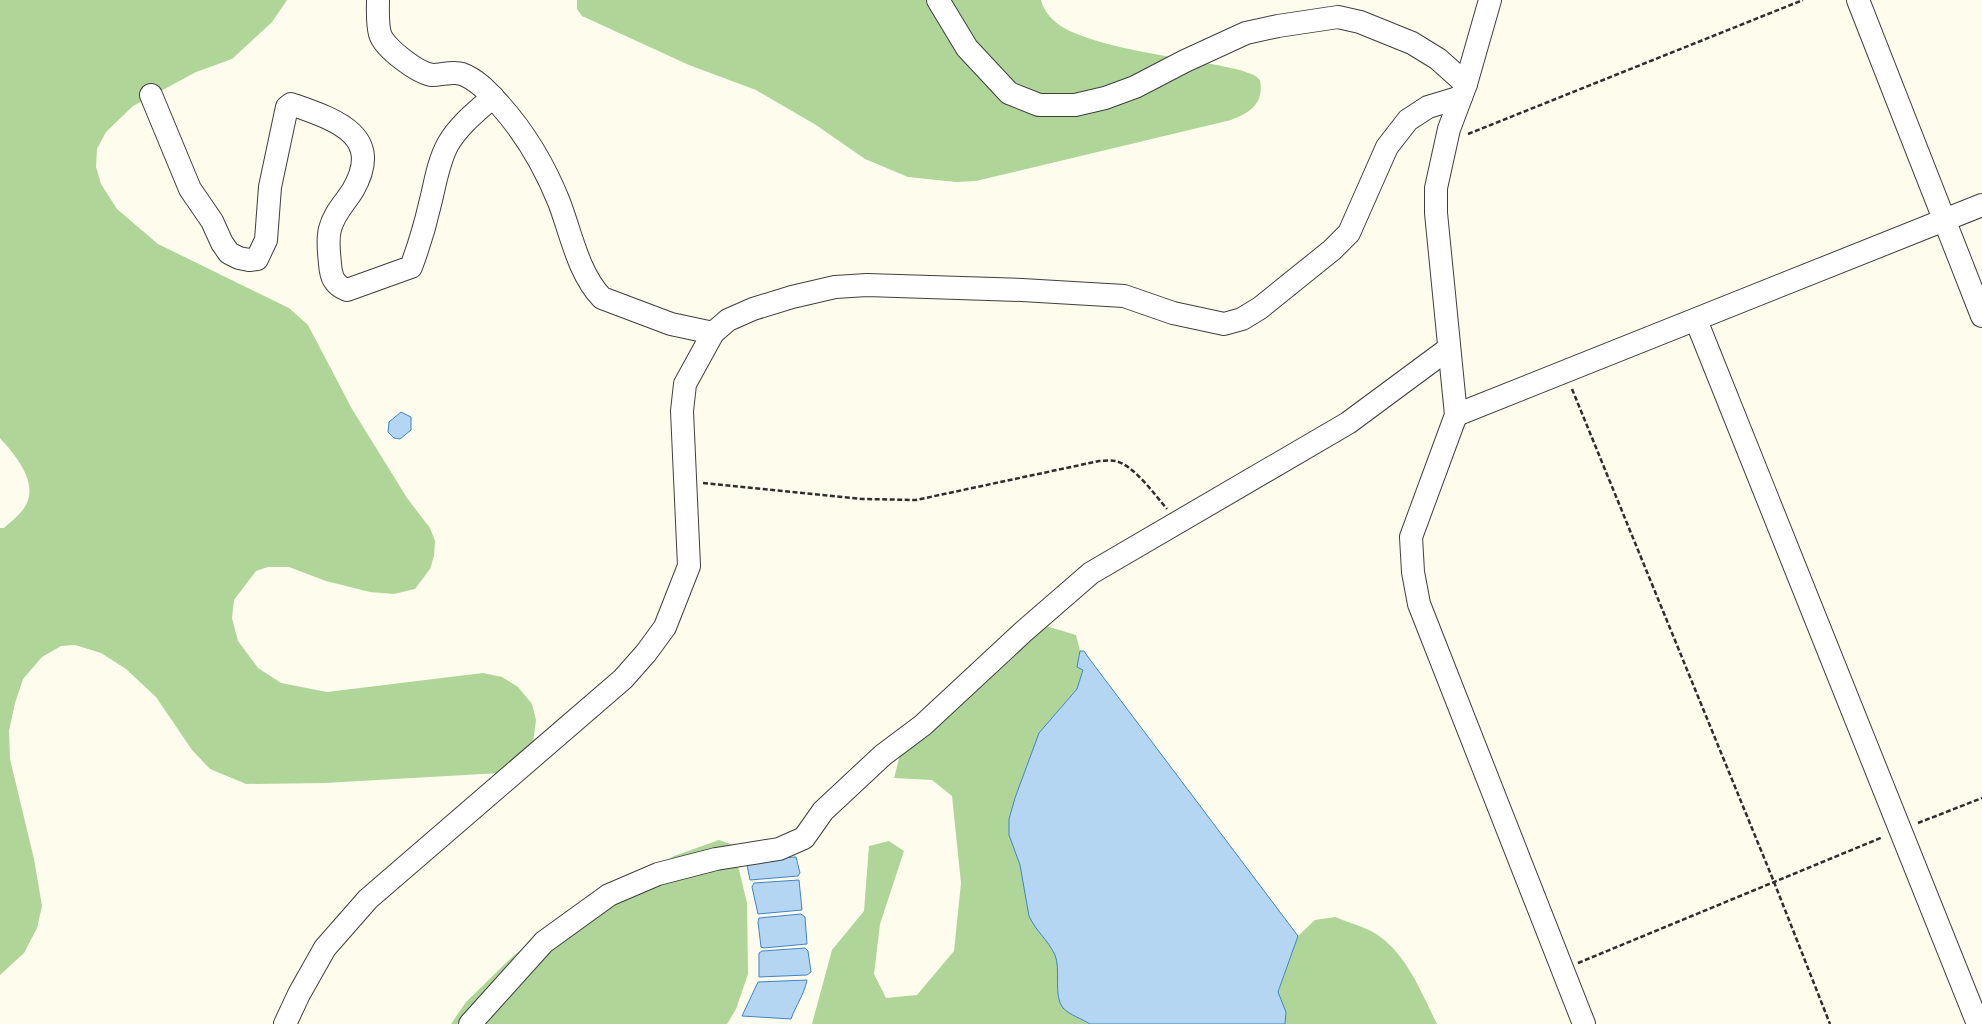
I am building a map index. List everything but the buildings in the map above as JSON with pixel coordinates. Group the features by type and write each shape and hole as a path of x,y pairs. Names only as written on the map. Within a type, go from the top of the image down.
{"street":[{"path":"378,0 380,36 388,46 416,70 434,75 461,74 483,86 506,111 539,159 558,201 586,276 593,289 602,298 671,324 713,333"},
{"path":"938,0 967,48 1008,93 1039,105 1075,105 1105,98 1135,87 1185,61 1246,33 1338,17 1360,22 1412,43 1438,59 1463,90"},
{"path":"1490,0 1463,90 1449,129 1436,188 1436,213 1448,350 1456,416 1411,537 1412,572 1419,604 1584,1024"},
{"path":"1858,0 1982,316"},
{"path":"285,1024 299,994 325,948 368,899 623,679 646,653 665,627 689,566 682,411 686,384 713,333 728,320 753,309 835,287 867,285 1022,290 1124,296 1174,313 1224,324 1242,319 1267,302 1332,250 1349,232 1387,147 1408,120 1428,107 1463,90"},
{"path":"152,95 190,189 212,221 229,253 249,260 258,259 266,240 270,187 287,107 291,104 333,119 354,134 362,150 361,173 352,191 336,214 330,229 328,245 333,281 338,286 347,290 411,267 422,236 439,168 447,146 467,120 493,97"},
{"path":"1456,416 1564,371 1982,205"},
{"path":"1696,320 1978,1024"},
{"path":"470,1024 544,942 609,895 658,874 716,859 779,849 804,838 823,811 883,755 923,725 1023,632 1091,573 1348,423 1448,350"}],"path":[{"path":"1449,129 1469,134 1803,0"},
{"path":"1564,371 1774,882 1830,1024"},
{"path":"686,481 862,499 916,500 1099,461 1114,460 1132,470 1179,522"},
{"path":"1562,969 1982,798"}],"green space":[{"path":"0,0 287,0 272,22 232,59 196,72 133,106 106,132 97,149 96,167 101,184 117,209 158,244 289,308 308,325 352,409 407,498 430,528 435,541 434,556 430,569 415,589 394,594 370,592 326,581 289,567 268,567 256,571 234,600 232,618 238,641 258,668 281,683 327,692 483,673 502,677 518,687 532,704 536,720 533,743 500,773 325,783 246,784 210,769 192,750 156,697 126,669 101,653 75,645 61,646 42,657 23,679 9,731 10,759 34,859 42,906 37,928 24,953 0,975 0,528 4,528 21,512 27,502 29,483 20,463 0,438"},
{"path":"577,0 1041,0 1045,10 1052,19 1072,32 1133,50 1240,70 1254,75 1260,80 1261,88 1258,101 1254,106 1245,114 1231,120 976,181 956,182 908,177 865,159 816,125 756,90 689,65 582,16 577,9"},
{"path":"1046,626 1076,635 1080,651 1077,667 1083,669 1077,689 1039,733 1015,798 1009,819 1009,835 1020,865 1025,887 1086,1021 1090,1024 812,1024 832,950 864,911 869,846 889,841 904,851 880,924 874,974 886,998 917,995 954,951 961,883 952,796 932,780 894,778 900,755"},
{"path":"719,840 733,845 747,903 748,974 736,1009 727,1024 451,1024 466,1002 513,956 610,883 639,877 674,856"},
{"path":"1335,917 1371,931 1393,949 1411,972 1437,1024 1285,1024 1286,1012 1278,993 1298,936 1315,920"}],"water":[{"path":"401,412 411,417 411,430 400,439 394,438 388,432 389,422"},
{"path":"1080,651 1084,651 1298,936 1278,992 1286,1012 1285,1024 1090,1024 1063,1008 1060,1003 1058,997 1057,961 1052,950 1029,916 1020,865 1009,835 1009,819 1039,733 1077,689 1083,670 1077,667"},
{"path":"796,857 800,873 798,876 750,880 746,860"},
{"path":"799,880 802,910 758,914 752,887 754,883"},
{"path":"801,914 805,917 807,944 761,947 759,918"},
{"path":"805,948 808,951 811,972 807,975 759,977 759,953 762,951"},
{"path":"807,980 791,1019 742,1016 758,982"}]}
